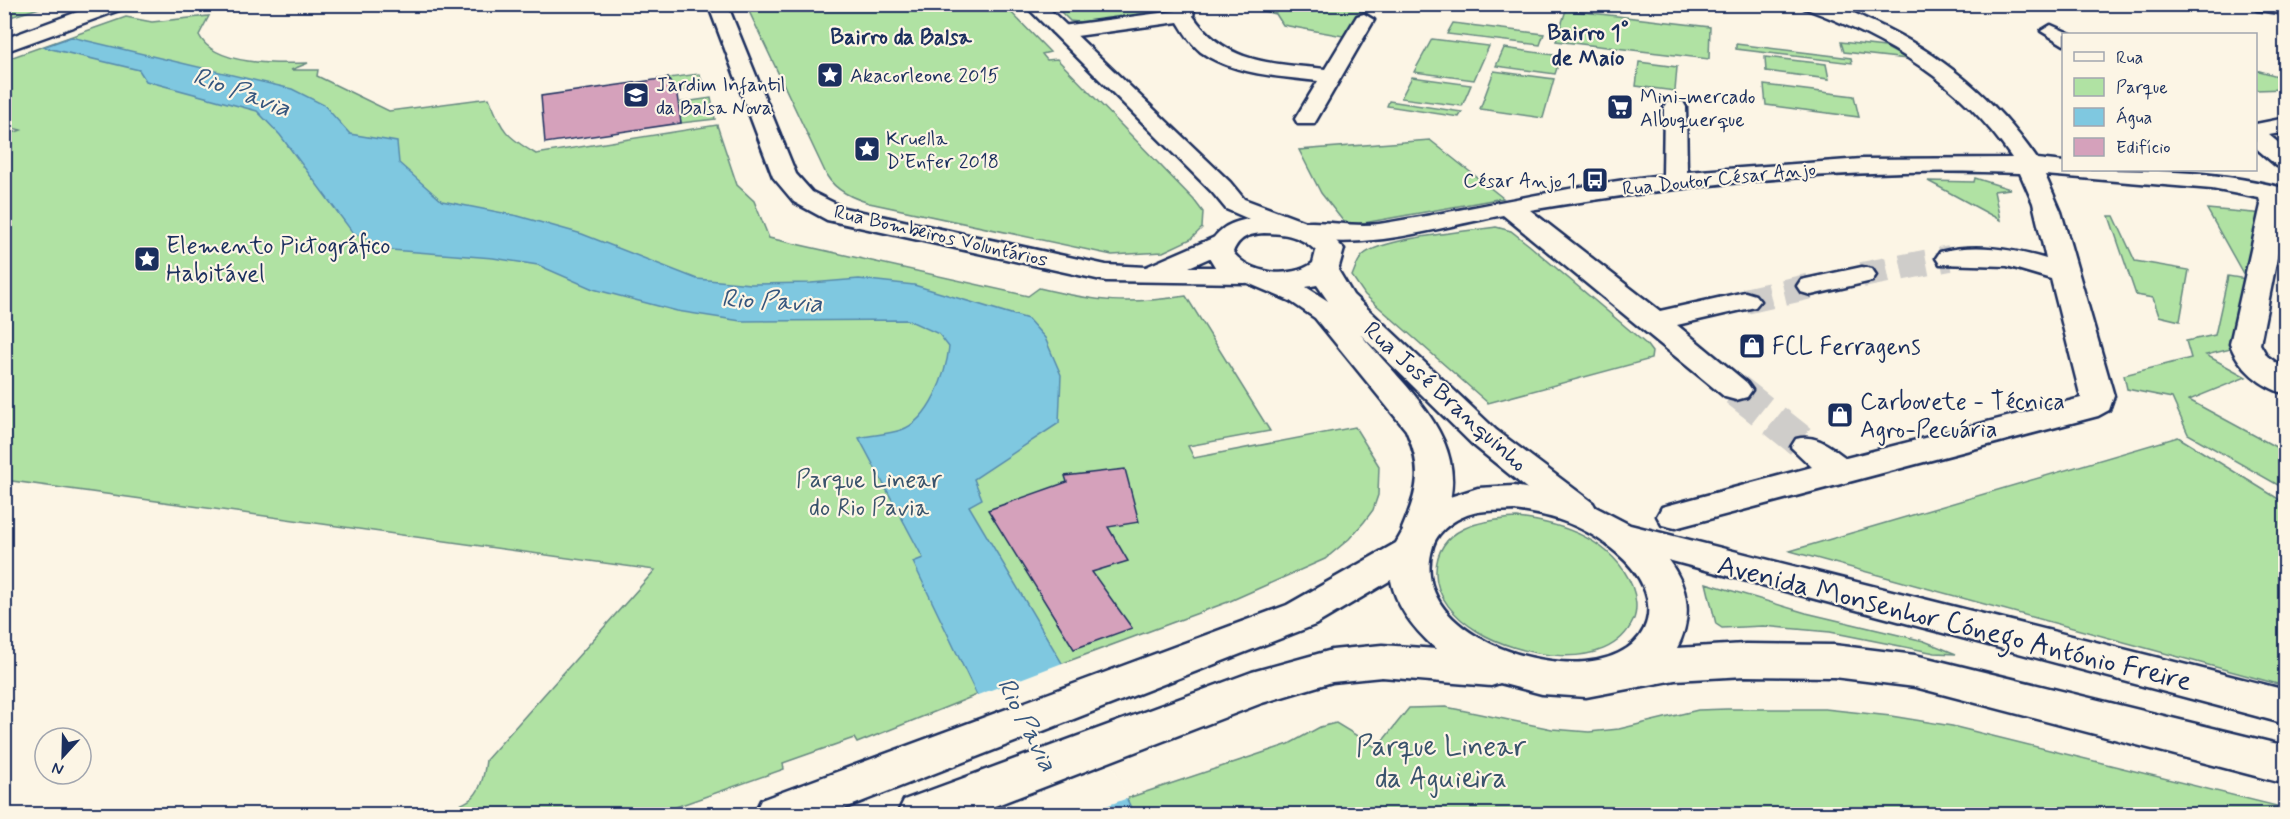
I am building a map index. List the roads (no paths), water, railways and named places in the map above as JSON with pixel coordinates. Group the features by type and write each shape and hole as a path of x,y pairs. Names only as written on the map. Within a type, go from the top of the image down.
{"street":[{"name":"Rua Bombeiros Voluntários","path":"717,4 786,177 803,197 836,214 1084,269 1126,275 1256,278"},
{"name":"Rua José Branquinho","path":"1033,4 1213,179 1235,204 1324,241 1330,249 1328,263 1333,288 1348,306 1484,437 1580,512"},
{"path":"2257,4 2286,8"},
{"path":"1675,516 1840,471 2086,409 2097,403 2098,396 2043,195 2028,165 1993,116 1975,96 1942,69 1913,51 1827,6"},
{"path":"4,39 104,8"},
{"path":"4,46 104,8"},
{"path":"1062,32 1185,10 1196,35 1208,47 1226,56 1293,72 1330,76"},
{"path":"1306,118 1364,20"},
{"path":"1675,107 1675,179"},
{"path":"2257,130 2286,125"},
{"path":"2257,140 2271,176 2274,205 2245,344 2248,353 2259,366 2286,384"},
{"name":"Rua Doutor César Anjo","path":"1296,228 1341,234 1377,232 1675,179 1821,166 2028,165 2062,169"},
{"path":"2085,171 2212,182 2271,176"},
{"name":"Rua José Branquinho","path":"1235,204 1227,238 1218,250 1221,260 1256,278 1300,295 1325,312 1422,427 1432,451 1436,475 1434,496 1415,540"},
{"path":"1511,208 1654,321 1736,390"},
{"name":"Rua José Branquinho","path":"1227,238 1258,226 1296,228"},
{"name":"Rua Doutor César Anjo","path":"1328,263 1377,232"},
{"name":"Rua Bombeiros Voluntários","path":"1148,274 1227,238"},
{"path":"1950,258 1976,253 2000,256 2064,274"},
{"path":"1256,278 1300,279 1328,263"},
{"path":"1811,286 1862,275"},
{"path":"1654,321 1745,300"},
{"path":"1808,447 1840,471"},
{"path":"778,814 1301,615 1415,540 1445,511 1477,501 1514,498 1548,502 1580,512 1624,536 1650,561 1666,589 1670,616 1661,642 1640,663 1616,674 1586,680"},
{"name":"Avenida Monsenhor Cónego António Freire","path":"1624,536 2286,707"},
{"path":"1415,540 1408,579 1420,607 1444,634 1478,657 1520,673"},
{"path":"921,814 1252,689 1312,671 1358,662 1428,663 1553,679 1586,680 1675,664 1745,660 1834,661 1915,671 2286,765"}],"water":[{"name":"Rio Pavia","path":"71,37 292,89 324,105 350,134 397,142 399,163 442,201 518,216 582,234 697,279 751,284 859,279 914,285 1028,319 1045,338 1061,375 1059,423 974,479 982,499 969,506 1062,663 1134,814 1034,814 913,562 923,558 859,438 901,430 920,417 935,395 947,358 949,347 939,334 908,320 741,321 677,311 593,289 538,265 493,258 391,250 353,233 280,135 257,111 146,81 139,70 43,47"}],"tunnel":[{"path":"1862,275 1950,258"},
{"path":"1745,301 1811,286"},
{"path":"1736,390 1808,447"}],"place":[{"name":"Akacorleone 2015","path":"830,75"},
{"name":"Jardim Infantil da Balsa Nova","path":"636,95"},
{"name":"Mini-mercado Albuquerque","path":"1620,107"},
{"name":"Kruella D’Enfer 2018","path":"867,149"},
{"name":"César Anjo 1","path":"1595,180"},
{"name":"Elemento Pictográfico Habitável","path":"147,259"},
{"name":"FCL Ferragens","path":"1752,346"},
{"name":"Carbovete - Técnica Agro-Pecuária","path":"1840,415"}],"district":[{"name":"Bairro da Balsa","path":"901,36"},
{"name":"Bairro 1° de Maio","path":"1588,44"}],"park label":[{"name":"Parque Linear do Rio Pavia","path":"869,493"},
{"name":"Parque Linear da Aguieira","path":"1441,761"}]}
